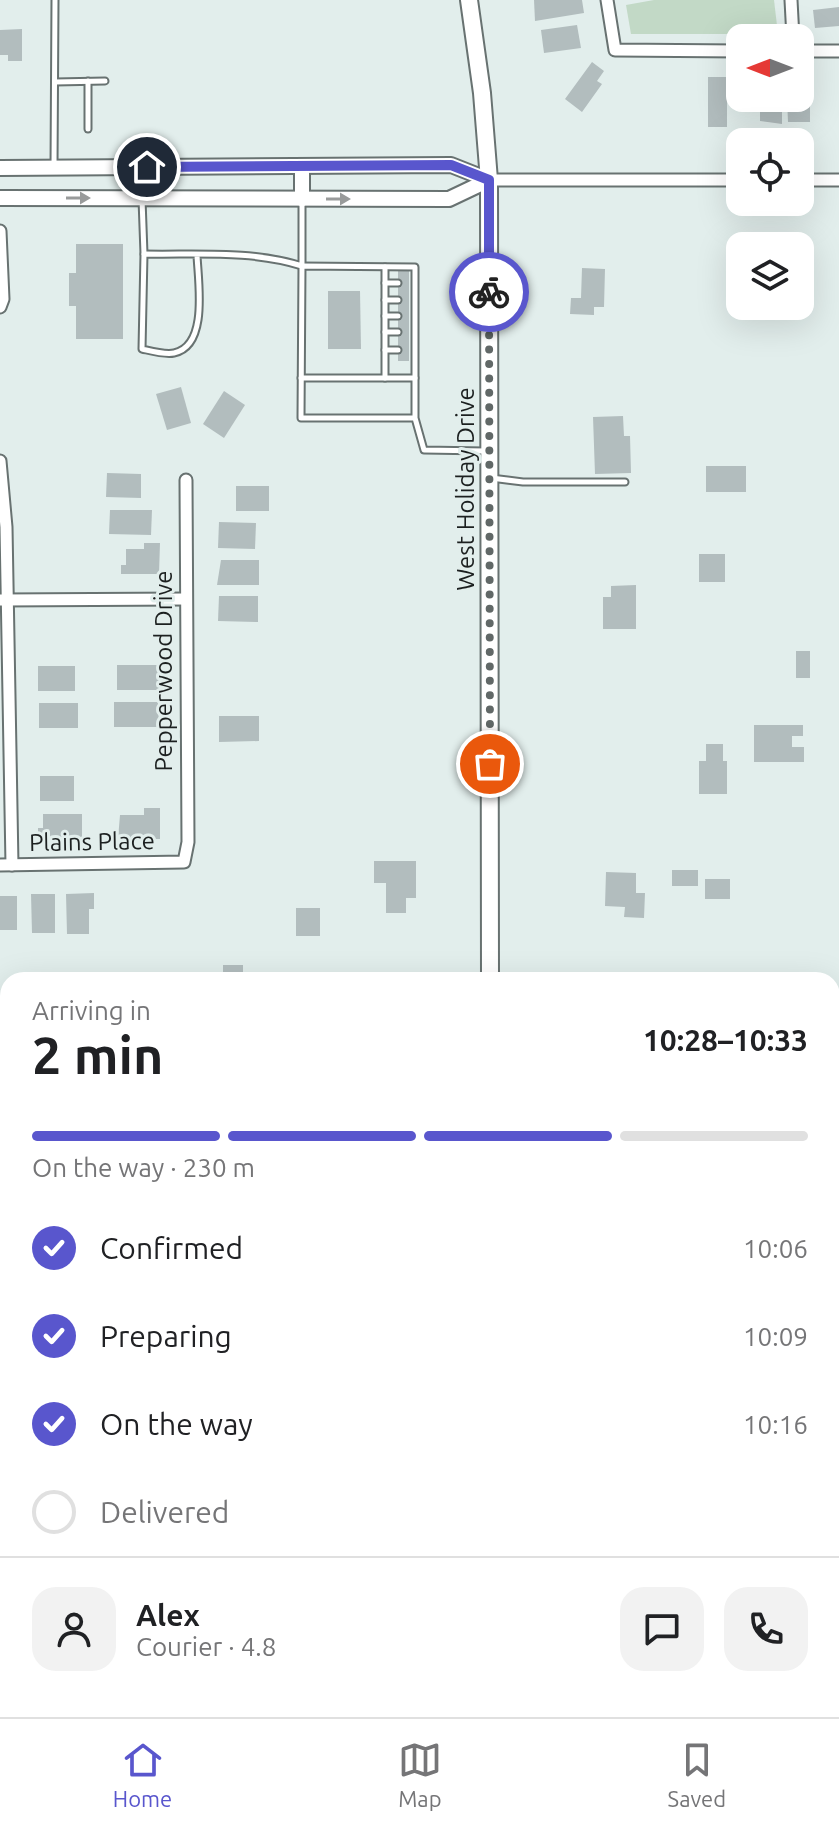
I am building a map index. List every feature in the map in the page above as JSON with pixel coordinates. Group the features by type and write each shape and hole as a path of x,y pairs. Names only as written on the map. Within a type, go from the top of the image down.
{"main road":[{"name":"West Holiday Drive","path":"469,0 482,93 489,180 490,972"}],"street":[{"path":"607,0 615,50 726,51"},
{"path":"791,0 792,24"},
{"path":"814,51 839,51"},
{"path":"0,168 451,165 489,180 726,180"},
{"path":"302,166 302,199"},
{"path":"0,198 449,199 489,180"},
{"path":"814,180 839,180"},
{"path":"0,231 3,299 0,307"},
{"path":"0,461 6,515 3,600 6,865"},
{"name":"Pepperwood Drive","path":"184,862 188,842 186,480"},
{"path":"3,600 186,599"},
{"name":"Plains Place","path":"6,865 184,862"}],"lane":[{"path":"54,167 55,0"},
{"path":"88,81 88,129"},
{"path":"55,82 105,81"},
{"path":"142,198 142,349 174,354 188,347 199,323 197,255"},
{"path":"302,199 301,418 415,418"},
{"path":"144,254 273,257 302,266 415,267 412,283 412,350 415,418 424,450 490,451"},
{"path":"385,267 385,378"},
{"path":"385,283 398,283"},
{"path":"385,300 398,300"},
{"path":"385,316 398,316"},
{"path":"385,332 398,332"},
{"path":"385,350 398,350"},
{"path":"301,378 415,378"},
{"path":"490,478 523,482 625,482"}],"green space":[{"path":"654,0 774,0 777,24 726,24 726,34 631,34 626,5"}],"building":[{"path":"534,0 582,0 584,13 535,21"},
{"path":"839,7 839,26 815,28 813,10"},
{"path":"577,25 581,48 544,53 541,30"},
{"path":"22,29 22,61 8,61 8,55 0,55 0,30"},
{"path":"592,62 604,71 597,81 602,84 582,112 565,99"},
{"path":"708,77 726,77 727,127 708,127"},
{"path":"760,112 782,112 782,124 760,121"},
{"path":"788,112 810,112 810,122 788,122"},
{"path":"76,244 123,244 123,339 76,339 76,306 69,306 69,273 76,273"},
{"path":"582,268 605,269 604,307 594,307 594,315 570,314 571,298 581,298"},
{"path":"398,269 409,269 409,361 398,361"},
{"path":"328,291 360,291 361,349 328,349"},
{"path":"181,387 191,423 167,430 156,394"},
{"path":"224,391 245,405 224,438 203,424"},
{"path":"623,416 624,436 630,436 631,473 595,474 593,417"},
{"path":"706,466 746,466 746,492 706,492"},
{"path":"107,473 141,474 141,498 106,497"},
{"path":"236,486 269,486 269,511 236,511"},
{"path":"110,510 152,510 151,535 109,534"},
{"path":"219,522 256,523 255,549 218,548"},
{"path":"144,543 160,543 159,574 121,574 121,565 126,565 126,549 144,549"},
{"path":"699,554 725,554 725,582 699,582"},
{"path":"221,560 259,560 259,585 217,585"},
{"path":"636,585 636,629 603,629 603,597 611,597 611,586"},
{"path":"219,596 258,596 258,622 218,621"},
{"path":"796,651 810,651 810,678 796,678"},
{"path":"117,665 160,665 160,690 117,690"},
{"path":"38,666 75,666 75,691 38,691"},
{"path":"114,702 158,702 159,727 114,727"},
{"path":"39,703 78,703 78,728 39,728"},
{"path":"219,716 259,716 259,741 219,742"},
{"path":"754,725 803,725 803,736 792,736 792,747 804,747 804,762 754,762"},
{"path":"706,744 723,744 723,761 727,761 727,794 699,794 699,761 706,761"},
{"path":"40,776 74,776 74,801 40,801"},
{"path":"144,808 160,808 160,839 118,839 120,815 144,815"},
{"path":"43,814 82,814 82,837 38,838 38,828 43,828"},
{"path":"374,861 416,861 416,898 406,898 406,913 386,913 386,883 374,883"},
{"path":"672,870 698,870 698,886 672,886"},
{"path":"606,872 636,873 636,893 645,893 644,918 624,917 625,907 605,906"},
{"path":"705,879 730,879 730,899 705,899"},
{"path":"94,893 94,909 89,909 89,934 67,934 66,894"},
{"path":"31,894 55,894 55,933 32,933"},
{"path":"0,896 17,896 17,930 0,930"},
{"path":"296,908 320,908 320,936 296,936"},
{"path":"223,965 243,965 243,972 223,972"}],"way so far":[{"path":"489,292 490,764"}],"route":[{"path":"147,167 451,165 489,180 489,292"}]}
